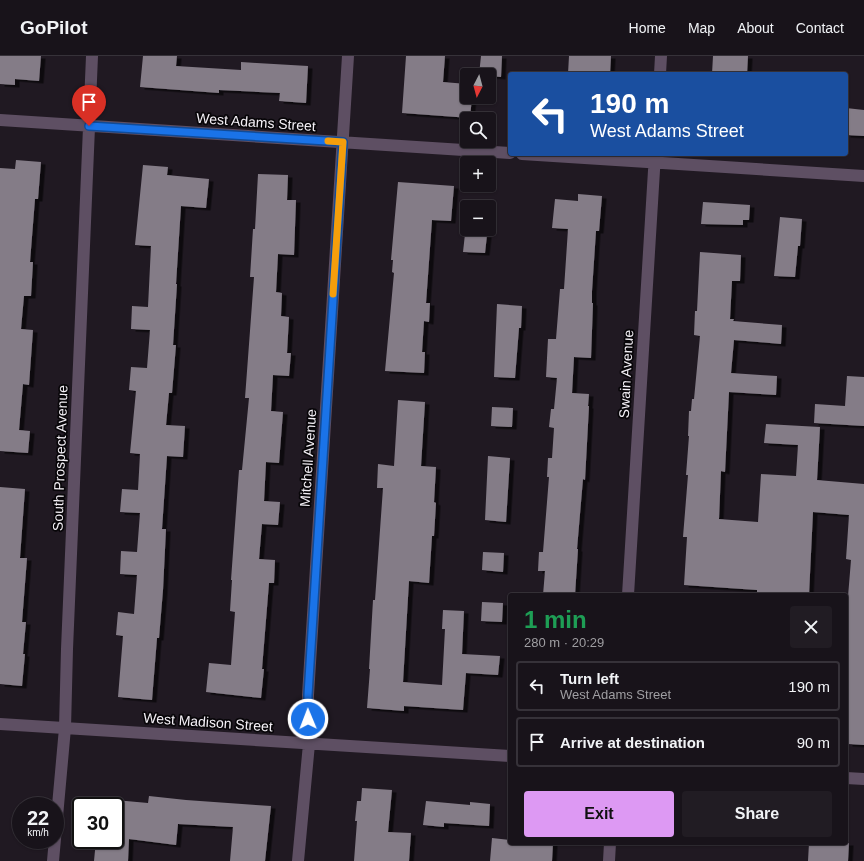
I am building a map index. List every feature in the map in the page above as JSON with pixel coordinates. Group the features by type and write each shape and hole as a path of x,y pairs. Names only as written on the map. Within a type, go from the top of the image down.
{"street":[{"name":"South Prospect Avenue","path":"53,861 66,728 68,633 92,56"},
{"name":"Mitchell Avenue","path":"298,861 309,744 308,695 348,56"},
{"path":"660,72 661,56"},
{"name":"West Adams Street","path":"0,120 508,153"},
{"path":"588,156 655,158 864,176"},
{"name":"Swain Avenue","path":"628,593 655,158"},
{"name":"West Madison Street","path":"0,724 508,756"},
{"path":"848,778 864,779"},
{"path":"609,861 610,845"}],"building":[{"path":"0,56 41,56 39,81 15,79 15,85 0,84"},
{"path":"143,56 177,56 176,66 241,70 241,62 308,66 306,103 279,101 280,93 219,90 219,93 140,87"},
{"path":"406,56 445,56 443,82 460,83 460,104 471,104 471,112 460,112 460,117 402,113"},
{"path":"481,56 502,56 501,77 496,77 496,68 480,68"},
{"path":"569,56 611,56 610,72 568,72"},
{"path":"713,56 748,56 747,72 712,72"},
{"path":"848,108 864,110 864,136 848,135"},
{"path":"16,160 41,162 38,199 35,199 30,262 33,262 31,296 24,296 21,329 33,330 29,385 23,384 19,430 30,431 28,453 0,451 0,168 15,169"},
{"path":"143,165 168,167 167,175 209,179 206,208 181,206 173,345 176,345 172,393 169,393 166,425 185,426 183,457 167,456 162,529 166,529 163,590 152,700 118,697 123,636 116,635 118,612 134,614 137,575 120,574 121,551 137,552 140,513 120,512 122,489 138,490 140,454 130,453 136,391 129,390 131,367 147,368 150,330 131,329 132,306 148,307 151,246 135,245"},
{"path":"258,174 288,175 287,200 296,200 294,255 278,254 276,292 282,293 281,316 289,317 287,353 291,353 289,376 273,375 271,411 283,412 279,463 266,462 264,501 280,502 278,525 262,524 259,559 275,560 274,583 269,583 261,698 206,692 209,663 231,665 235,612 230,611 231,580 239,470 242,470 249,398 245,398 254,277 250,277 253,229 255,229"},
{"path":"398,182 454,186 451,221 432,220 426,303 430,303 429,322 424,321 422,352 425,352 424,373 385,371 394,273 392,272 393,260 391,260"},
{"path":"578,194 602,196 599,231 596,231 592,291 591,358 574,357 572,393 589,394 585,480 583,479 575,593 543,593 545,571 538,571 539,552 543,552 549,477 547,477 548,458 552,458 554,428 549,427 551,409 554,409 557,378 546,377 548,339 556,339 560,289 564,289 568,229 552,228 555,199 578,201"},
{"path":"703,202 750,205 749,220 743,220 743,225 701,224"},
{"path":"780,217 802,219 800,246 798,246 795,277 774,276"},
{"path":"465,236 487,236 485,253 463,252"},
{"path":"700,252 741,255 740,281 732,281 730,319 734,319 733,321 782,325 781,344 734,340 731,373 777,376 776,395 729,392 725,472 721,471 719,519 758,522 761,474 796,476 798,445 764,443 766,424 820,427 817,480 864,484 864,745 848,744 848,597 851,560 846,559 849,515 813,512 809,593 757,593 757,590 684,585 687,537 683,537 688,475 686,475 689,411 691,411 692,399 694,399 700,336 694,335 695,311 697,311"},
{"path":"497,304 522,306 515,378 494,377"},
{"path":"847,376 864,377 864,426 814,423 815,404 845,406"},
{"path":"398,400 425,402 421,466 436,467 434,502 436,503 429,583 409,581 403,682 442,685 445,629 442,629 443,610 464,611 462,654 500,656 498,675 466,673 463,710 404,706 404,711 367,708 373,600 375,600 383,488 377,488 378,464 394,466"},
{"path":"492,407 513,408 512,427 491,426"},
{"path":"488,456 510,458 506,522 485,520"},
{"path":"0,487 25,489 20,558 27,558 22,622 26,622 22,686 0,684"},
{"path":"483,552 504,553 503,572 482,570"},
{"path":"482,602 503,603 502,622 481,621"},
{"path":"362,788 392,790 388,832 411,833 409,861 354,861 357,801 361,801"},
{"path":"149,796 271,806 265,861 230,861 233,827 178,824 176,845 129,839 128,861 94,861 95,849 124,849 124,801 148,803"},
{"path":"426,801 470,805 470,802 490,804 489,826 444,823 444,827 423,825"},
{"path":"492,838 508,840 508,845 553,845 552,861 490,861"},
{"path":"849,843 848,861 808,861 809,845 848,845"}],"slow traffic":[{"path":"328,141 343,142 333,294"}],"route":[{"path":"89,126 343,142 308,695 308,719"}]}
